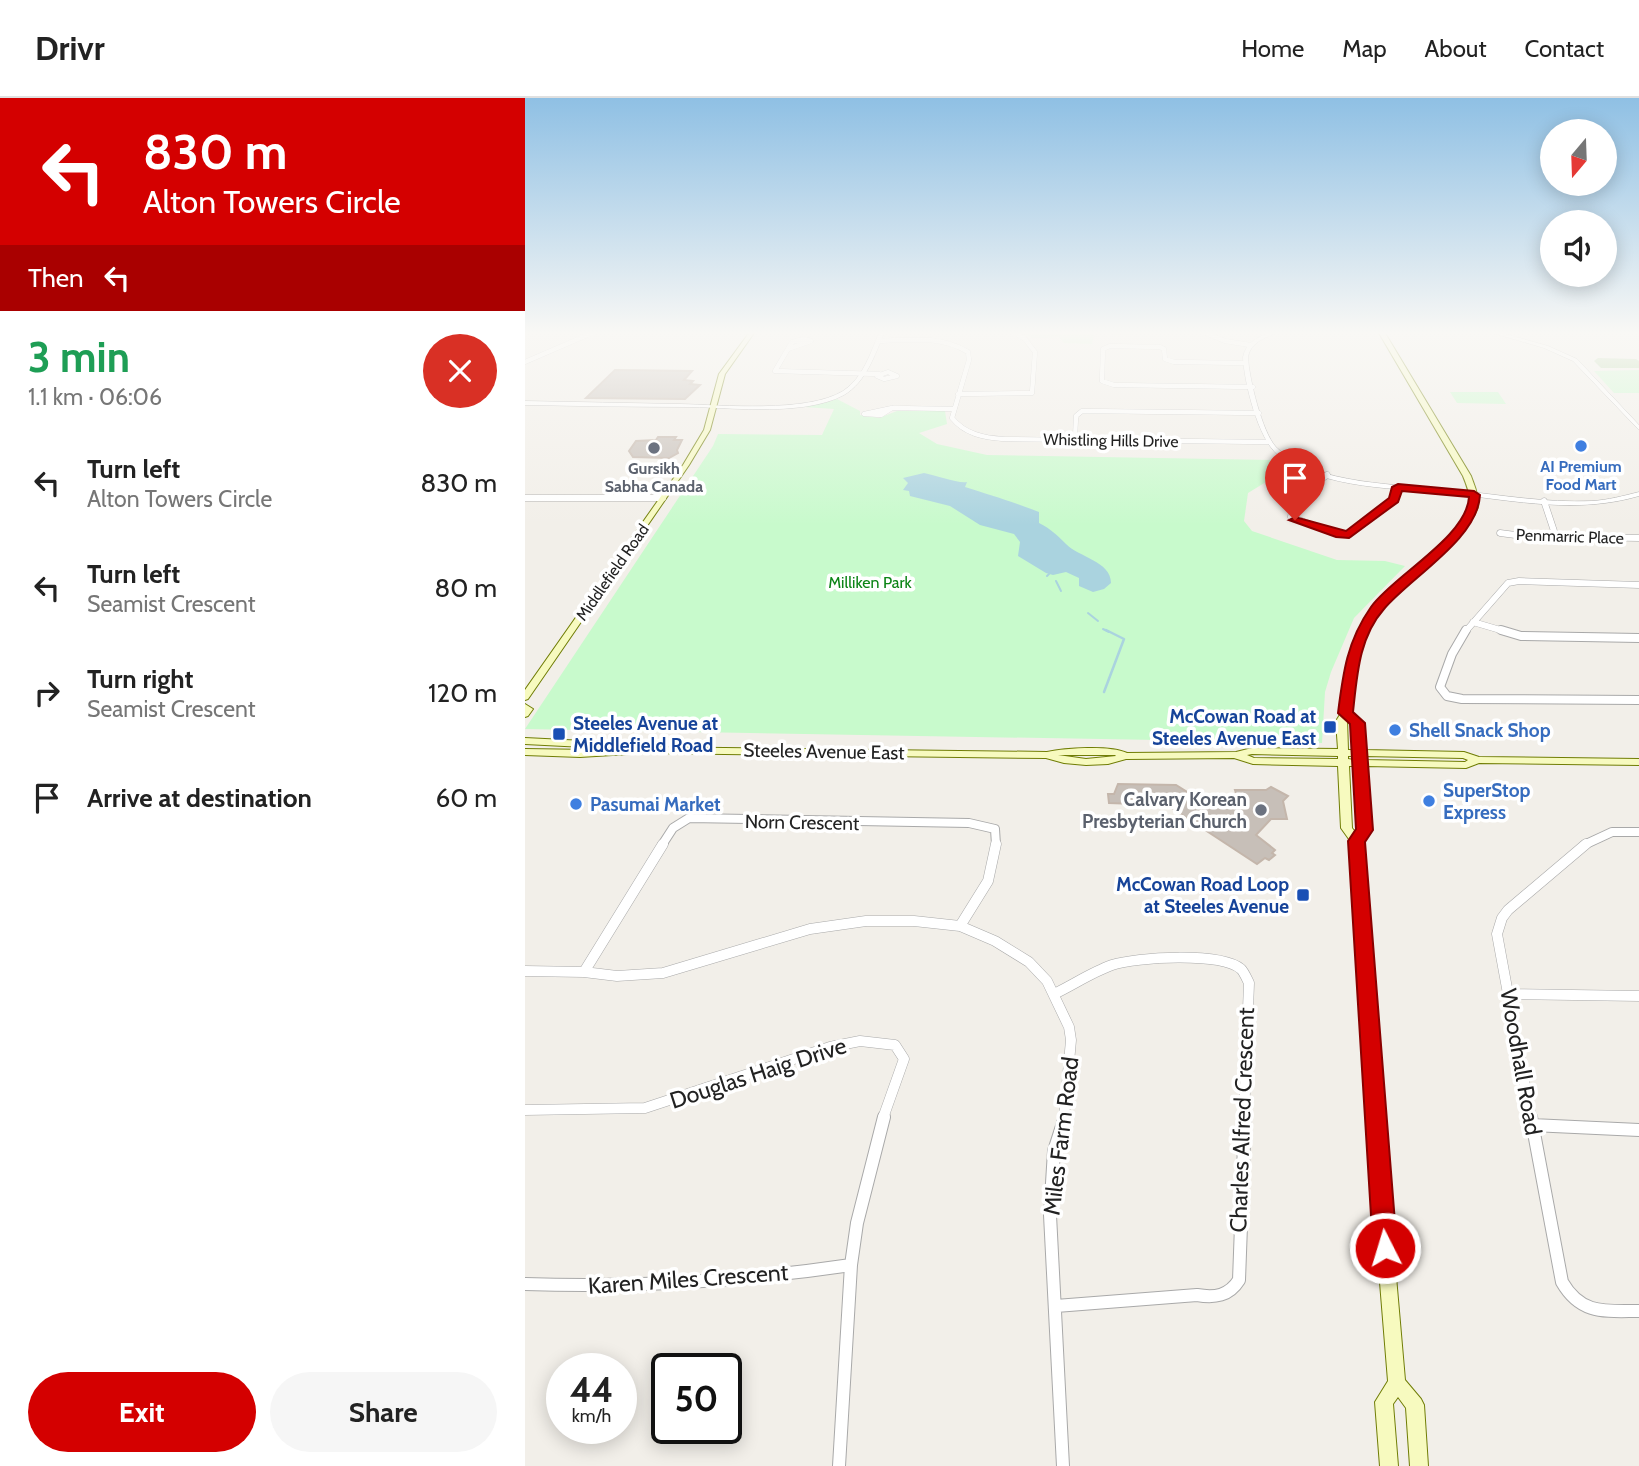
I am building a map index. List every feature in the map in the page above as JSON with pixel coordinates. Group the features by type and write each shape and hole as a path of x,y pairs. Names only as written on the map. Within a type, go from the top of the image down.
{"main road":[{"name":"Middlefield Road","path":"525,698 705,435 716,397"},
{"path":"1419,1466 1415,1405 1397,1383 1356,841 1346,828 1341,721 1346,713 1357,644 1376,609 1442,549 1474,508 1474,495 1467,476 1420,397"},
{"path":"525,707 528,709 525,714"},
{"path":"1346,713 1357,723 1360,758 1364,830 1356,841"},
{"name":"Steeles Avenue East","path":"525,741 585,744 601,750"},
{"name":"Steeles Avenue East","path":"525,752 580,754 601,750 1047,755 1058,760 1116,761 1125,756 1235,755 1253,761 1360,758 1466,765 1478,760 1639,762"},
{"path":"1389,1466 1384,1402 1397,1383"}],"street":[{"path":"525,403 770,407 814,402 827,397"},
{"path":"892,408 881,415 864,414 871,409 892,408 954,409 957,397"},
{"path":"1255,397 1268,442 1290,460 1327,475 1398,487 1544,501 1587,502 1638,496"},
{"path":"1609,397 1639,429"},
{"name":"Whistling Hills Drive","path":"954,409 953,418 957,424 980,435 1004,439 1268,442"},
{"path":"1075,439 1076,416 1082,411 1259,413"},
{"path":"1327,475 1294,497 1291,517 1341,535 1352,534 1394,500 1398,487"},
{"path":"525,498 663,498"},
{"path":"1544,501 1556,537"},
{"name":"Penmarric Place","path":"1500,533 1639,538"},
{"path":"1639,585 1513,582 1505,586 1457,643 1445,680 1440,685 1447,695 1462,699 1639,700"},
{"path":"1473,622 1521,636 1639,638"},
{"name":"Norn Crescent","path":"584,972 673,828 689,818 969,823 995,829 997,841 991,875 974,908 960,926"},
{"name":"Woodhall Road","path":"1639,832 1605,834 1589,841 1505,914 1497,934 1565,1290 1580,1306 1591,1310 1639,1311"},
{"name":"Miles Farm Road","path":"525,971 584,972 617,976 663,973 792,934 845,922 914,921 960,926 1017,953 1047,981 1054,993 1069,1027 1072,1057 1067,1109 1054,1151 1051,1196 1051,1258 1056,1306 1063,1466"},
{"name":"Charles Alfred Crescent","path":"1054,993 1112,966 1137,959 1224,962 1237,966 1246,974 1249,983 1239,1280 1235,1288 1226,1294 1209,1297 1197,1295 1056,1306"},
{"path":"1508,994 1639,996"},
{"name":"Douglas Haig Drive","path":"525,1110 645,1108 830,1047 860,1041 895,1045 904,1059 903,1070 887,1104 857,1223 851,1265 839,1466"},
{"path":"1532,1125 1639,1130"},
{"name":"Karen Miles Crescent","path":"525,1284 645,1285 851,1265"}],"green space":[{"path":"1453,397 1501,397 1506,404 1457,403"},
{"name":"Milliken Park","path":"837,399 860,411 860,415 879,418 897,411 945,411 947,424 919,433 937,444 987,455 1278,460 1290,467 1248,493 1244,521 1252,531 1337,560 1385,561 1405,566 1354,618 1325,692 1322,743 525,729 713,446 718,434 822,435 834,409 804,407"}],"water":[{"path":"924,473 967,482 965,487 1039,512 1039,523 1054,532 1071,549 1106,569 1111,583 1104,589 1093,592 1079,586 1079,578 1066,572 1053,575 1046,573 1018,556 1020,542 1014,534 980,525 950,506 910,496 909,491 903,490 908,483 903,478"}],"building":[{"path":"587,397 687,397 685,399"},
{"name":"Gursikh Sabha Canada","path":"658,437 676,437 674,440 682,440 678,453 669,458 633,457 629,451 636,441 656,440"},
{"path":"1118,784 1176,785 1213,808 1236,793 1235,790 1266,790 1271,787 1288,796 1283,801 1287,819 1271,819 1256,835 1275,850 1272,853 1275,855 1269,860 1265,858 1257,864 1167,805 1109,803 1108,794 1114,794"}],"waterway":[{"path":"1056,581 1061,591"},
{"path":"1088,613 1098,621"},
{"path":"1103,629 1109,632"},
{"path":"1104,692 1124,639 1106,630"}],"place":[{"name":"AI Premium Food Mart","path":"1581,446"},
{"name":"Gursikh Sabha Canada","path":"654,448"},
{"name":"McCowan Road at Steeles Avenue East","path":"1330,727"},
{"name":"Shell Snack Shop","path":"1395,730"},
{"name":"Steeles Avenue at Middlefield Road","path":"559,734"},
{"name":"SuperStop Express","path":"1429,801"},
{"name":"Pasumai Market","path":"576,804"},
{"name":"Calvary Korean Presbyterian Church","path":"1261,810"},
{"name":"McCowan Road Loop at Steeles Avenue","path":"1303,895"}],"route":[{"path":"1295,520 1341,535 1349,535 1394,500 1398,487 1474,495 1474,508 1469,517 1442,549 1422,564 1377,607 1357,644 1350,676 1346,713 1357,723 1364,830 1356,841 1385,1248"}]}
